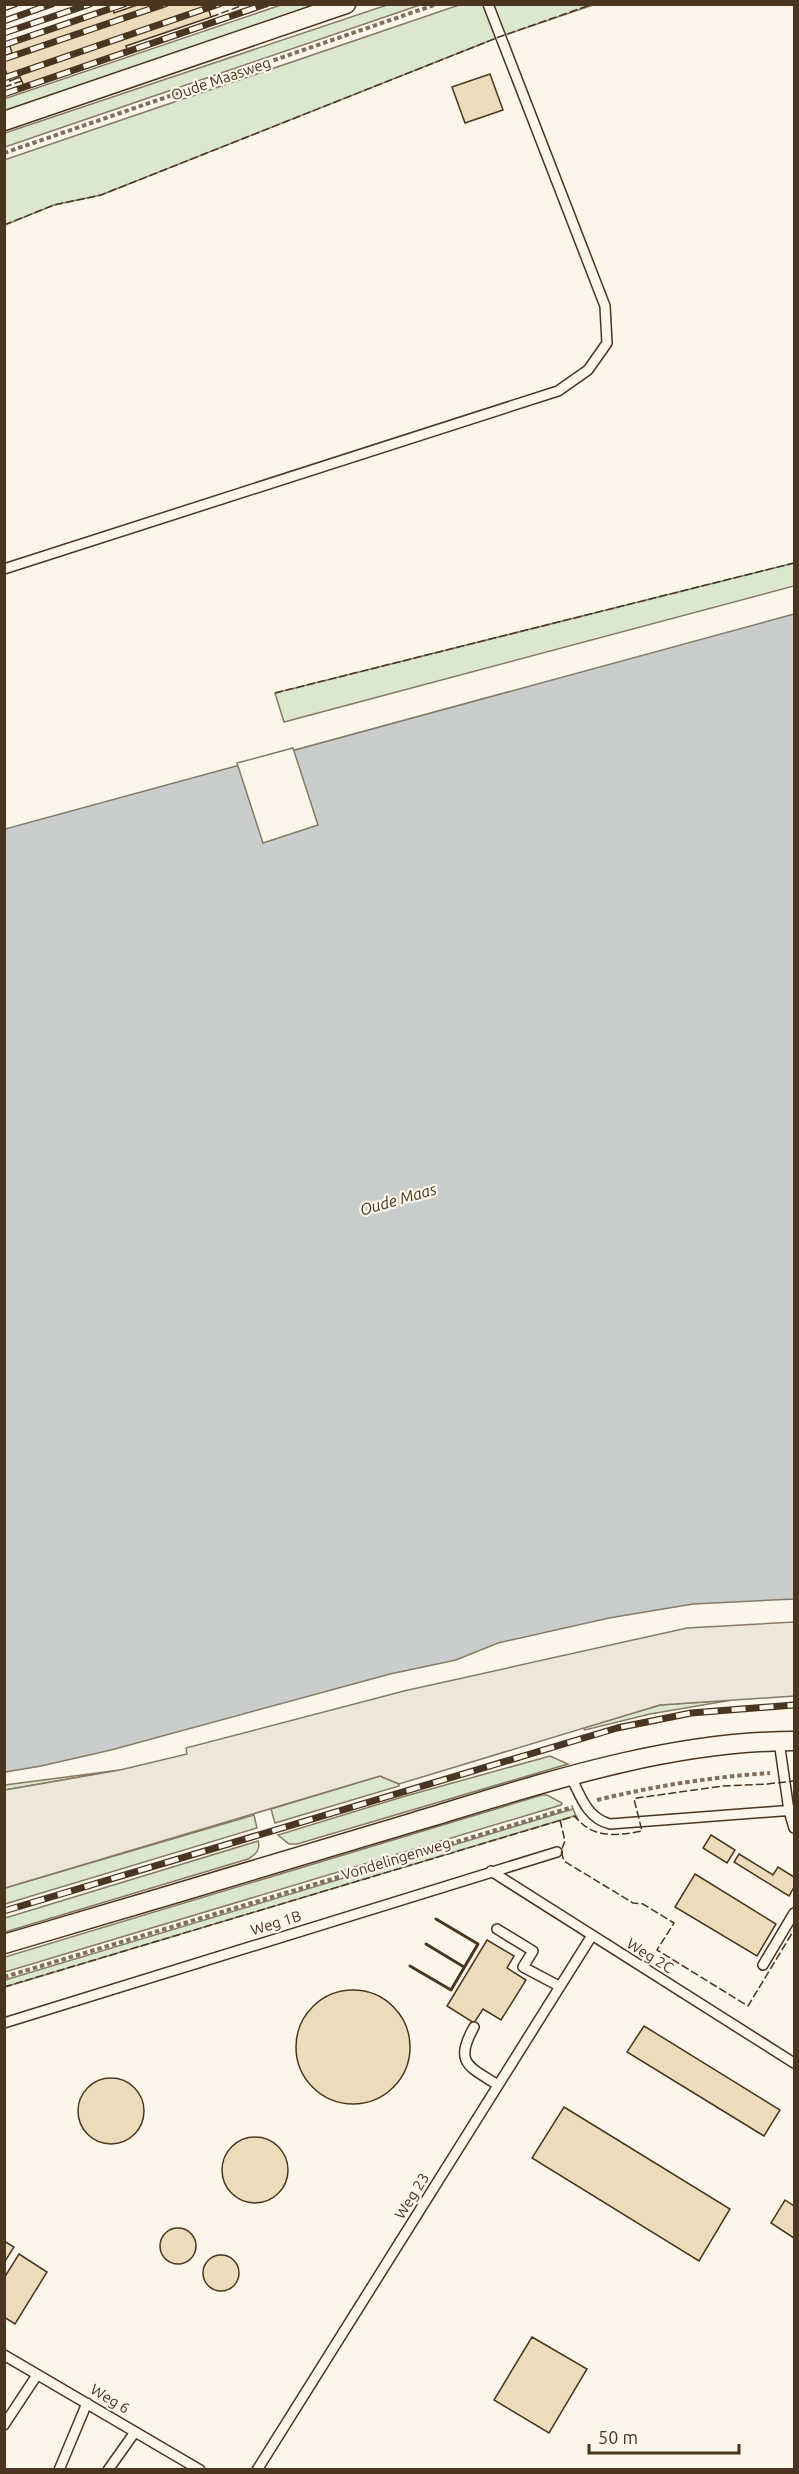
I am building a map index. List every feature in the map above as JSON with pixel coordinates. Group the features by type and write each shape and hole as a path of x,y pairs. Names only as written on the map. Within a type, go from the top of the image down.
{"street":[{"name":"Oude Maasweg","path":"4,121 346,4"},
{"name":"Vondelingenweg","path":"4,1944 487,1800 620,1764 675,1753 787,1741"}],"lane":[{"path":"4,569 558,391 588,370 607,343 605,306 488,4"},
{"path":"787,1741 795,1828"},
{"path":"572,1777 591,1814 599,1821 610,1824 792,1811"},
{"name":"Weg 1B","path":"4,2023 557,1852"},
{"name":"Weg 2C","path":"491,1871 591,1937 795,2063"},
{"path":"763,1965 795,1913"},
{"path":"497,1929 533,1951 523,1967 559,1986"},
{"name":"Weg 23","path":"257,2469 591,1937"},
{"path":"474,2027 464,2045 463,2056 469,2065 498,2085"},
{"name":"Weg 6","path":"4,2355 200,2469"},
{"path":"4,2425 37,2375"},
{"path":"59,2469 87,2403"},
{"path":"108,2469 135,2432"}],"path":[{"name":"Oude Maasweg","path":"4,153 437,4"},
{"name":"Vondelingenweg","path":"4,1977 585,1803 653,1786 723,1776 782,1772"}],"green space":[{"path":"281,5 321,5 5,116 4,99"},
{"path":"387,5 420,5 5,147 5,133"},
{"path":"459,5 593,5 499,37 101,195 54,205 5,225 4,160"},
{"path":"794,563 794,586 284,722 275,693"},
{"path":"732,1700 650,1714 585,1730 583,1728 660,1705"},
{"path":"550,1756 568,1764 297,1844 289,1844 278,1835 402,1797"},
{"path":"120,1770 5,1790 5,1785"},
{"path":"380,1776 399,1786 275,1823 271,1809"},
{"path":"547,1795 562,1803 5,1972 5,1957"},
{"path":"573,1809 578,1820 574,1816 5,1987 5,1980"},
{"path":"254,1815 257,1828 5,1904 5,1888"},
{"path":"258,1841 257,1852 248,1859 5,1932 5,1918"}],"shaded area":[{"path":"794,1622 794,1696 660,1705 399,1784 380,1776 5,1888 5,1790 120,1770 187,1754 186,1748 404,1691 687,1628"}],"water":[{"name":"Oude Maas","path":"794,614 794,1599 693,1604 609,1618 498,1643 456,1660 390,1674 111,1750 5,1772 5,829"}],"pier":[{"path":"293,748 318,825 263,843 237,763"}],"building":[{"path":"140,4 207,4 211,17 126,46 128,51 24,86 20,77 10,81 4,67 4,56 12,53 9,43 113,8 114,13"},
{"path":"490,74 503,110 465,123 452,87"},
{"path":"711,1835 735,1850 727,1863 703,1848"},
{"path":"739,1854 773,1875 778,1867 794,1877 794,1887 789,1896 734,1862"},
{"path":"695,1874 776,1924 757,1956 675,1907"},
{"path":"487,1940 514,1956 507,1968 526,1980 501,2020 483,2009 474,2023 447,2006"},
{"path":"353,1990 375,1994 394,2006 406,2025 410,2047 406,2069 394,2088 375,2100 353,2104 331,2100 312,2088 300,2069 296,2047 300,2025 312,2006 331,1994"},
{"path":"644,2026 780,2110 764,2136 627,2052"},
{"path":"104,2078 118,2078 130,2083 139,2092 144,2111 142,2124 135,2135 118,2144 104,2144 92,2139 83,2130 78,2118 78,2104 83,2092 92,2083"},
{"path":"564,2107 730,2209 699,2261 532,2158"},
{"path":"248,2137 262,2137 274,2142 283,2151 288,2170 286,2183 279,2194 262,2203 248,2203 236,2198 227,2189 222,2177 222,2163 227,2151 236,2142"},
{"path":"785,2200 794,2206 794,2238 771,2223"},
{"path":"178,2228 191,2233 196,2246 191,2259 178,2264 165,2259 160,2246 165,2233"},
{"path":"4,2241 14,2247 4,2263"},
{"path":"19,2254 47,2272 15,2324 4,2317 4,2278"},
{"path":"221,2255 234,2260 239,2273 234,2286 221,2291 208,2286 203,2273 208,2260"},
{"path":"532,2337 587,2369 549,2433 494,2400"}],"railway":[{"path":"4,8 15,4"},
{"path":"4,21 52,4"},
{"path":"4,33 90,4"},
{"path":"4,45 124,4"},
{"path":"4,59 165,4"},
{"path":"4,78 219,4"},
{"path":"4,94 266,4"},
{"path":"4,1911 617,1728 691,1713 794,1705"}],"fence":[{"path":"211,17 246,4"},
{"path":"4,225 54,205 101,195 499,37 593,4"},
{"path":"4,87 22,81"},
{"path":"275,693 794,563"},
{"path":"767,1784 794,1781"},
{"path":"4,1987 575,1816 589,1829 605,1834 642,1831 634,1799 637,1798 723,1786 770,1784"},
{"path":"560,1820 565,1841 561,1851 564,1861 633,1903 643,1904 674,1923 657,1950 748,2006 794,1930"}],"wall":[{"path":"410,1966 451,1990 478,1944 436,1919"},
{"path":"426,1944 464,1967"}]}
